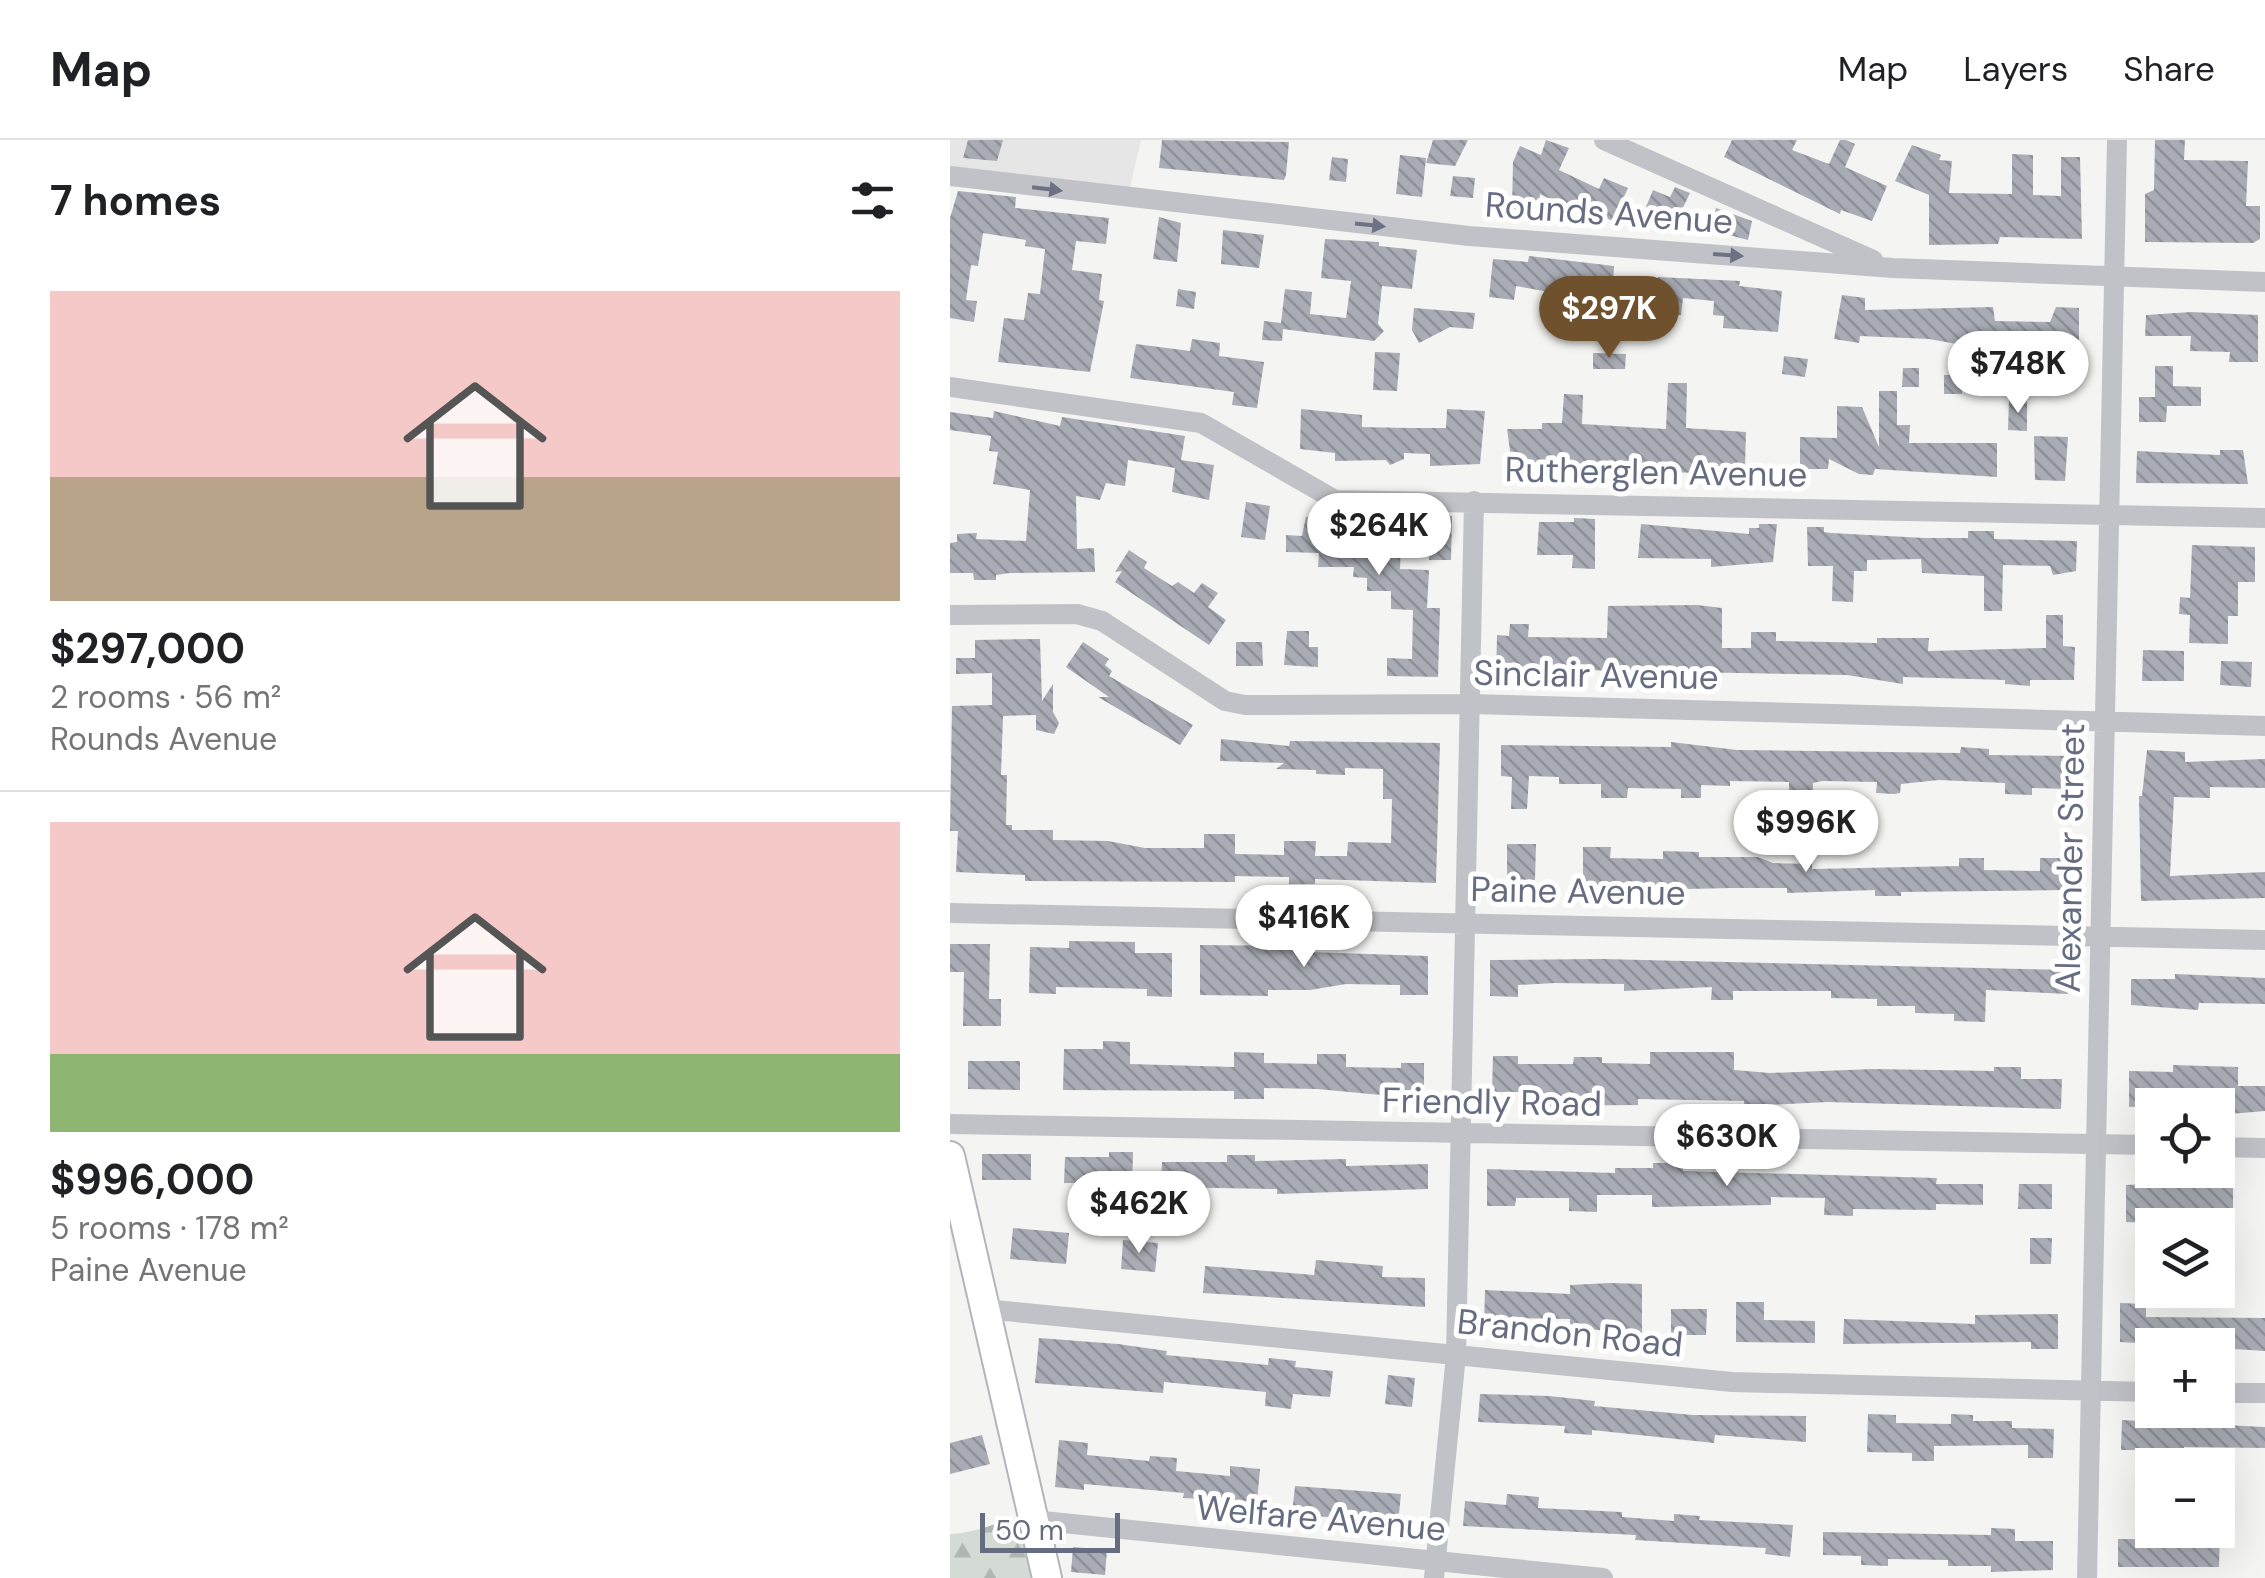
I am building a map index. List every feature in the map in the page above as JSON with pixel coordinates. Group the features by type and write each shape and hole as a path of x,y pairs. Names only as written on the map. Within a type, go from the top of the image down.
{"main road":[{"path":"950,1156 1046,1578"}],"street":[{"path":"1604,140 1893,268"},
{"name":"Alexander Street","path":"2087,1578 2117,140"},
{"name":"Rounds Avenue","path":"950,176 1469,236 1893,268 2265,282"},
{"name":"Rutherglen Avenue","path":"950,387 1200,423 1218,429 1324,498 2265,518"},
{"path":"1434,1570 1456,1355 1474,501"},
{"name":"Sinclair Avenue","path":"950,615 1089,618 1225,701 1245,705 1472,704 2265,726"},
{"name":"Paine Avenue","path":"950,914 1466,920 2265,940"},
{"name":"Friendly Road","path":"950,1124 2135,1145"},
{"path":"2235,1147 2265,1148"},
{"name":"Brandon Road","path":"984,1309 1732,1382 2135,1392"},
{"path":"2235,1393 2265,1393"},
{"name":"Welfare Avenue","path":"1033,1520 1434,1570 1603,1578"}],"shaded area":[{"path":"950,140 1141,140 1128,196 950,175"}],"green space":[{"path":"1030,1514 1048,1578 950,1578 950,1534"}],"building":[{"path":"968,140 1003,140 997,161 963,158"},
{"path":"1162,140 1289,142 1286,175 1284,180 1159,168"},
{"path":"1433,140 1468,140 1455,166 1426,163"},
{"path":"1546,140 1569,148 1559,170 1599,189 1604,178 1628,188 1613,221 1579,206 1577,212 1540,194 1538,212 1512,209 1513,162 1520,146 1541,155"},
{"path":"1732,140 1797,140 1792,150 1829,164 1840,140 1855,144 1845,167 1887,186 1872,221 1841,210 1840,214 1724,157"},
{"path":"2155,140 2185,140 2184,160 2248,161 2246,206 2260,206 2260,239 2253,243 2145,242 2145,194 2154,190"},
{"path":"1912,145 1941,155 1939,160 1952,161 1949,193 2012,194 2012,154 2033,155 2033,195 2061,196 2061,157 2080,157 2082,239 2000,237 1998,244 1929,245 1929,195 1895,181"},
{"path":"1400,155 1426,158 1422,197 1396,194"},
{"path":"1332,157 1348,159 1346,182 1329,180"},
{"path":"1453,176 1475,178 1473,198 1450,196"},
{"path":"1675,187 1690,193 1673,228 1658,221 1662,214 1646,207 1653,190 1670,197"},
{"path":"958,191 1016,197 1015,208 1109,218 1106,244 1076,241 1072,270 1102,274 1099,300 1104,301 1090,372 998,362 1004,318 1024,320 1028,293 1040,294 1045,249 1025,246 1026,240 983,233 978,266 971,265 966,300 977,301 974,322 950,318 950,218"},
{"path":"1716,208 1752,221 1748,240 1710,230"},
{"path":"1159,217 1181,223 1177,262 1153,259"},
{"path":"1223,230 1264,235 1259,268 1221,264"},
{"path":"1325,239 1379,242 1379,246 1417,250 1412,289 1382,286 1378,324 1384,331 1374,341 1283,329 1282,341 1262,340 1264,321 1281,323 1285,289 1312,292 1310,314 1346,318 1351,281 1321,278"},
{"path":"1529,256 1614,266 1612,306 1554,300 1555,293 1516,286 1514,300 1489,297 1493,259 1528,262"},
{"path":"1658,277 1740,281 1739,286 1782,291 1778,332 1723,328 1724,316 1713,315 1714,301 1683,298 1681,315 1655,313"},
{"path":"1178,289 1196,292 1194,309 1176,306"},
{"path":"1842,295 1865,298 1865,310 1993,307 1995,321 2050,322 2056,307 2079,308 2079,341 1995,339 1994,354 1968,354 1968,346 1929,339 1860,336 1859,343 1834,339"},
{"path":"1414,308 1475,313 1473,329 1450,327 1419,343 1412,330"},
{"path":"2146,315 2258,315 2258,362 2229,362 2230,352 2190,351 2191,336 2145,336"},
{"path":"1192,339 1220,343 1219,356 1264,362 1257,408 1232,405 1234,392 1130,378 1136,344 1190,351"},
{"path":"1375,352 1400,353 1397,391 1373,390"},
{"path":"1593,353 1626,354 1625,369 1593,369"},
{"path":"1784,356 1808,359 1805,377 1782,374"},
{"path":"2155,366 2173,366 2173,386 2201,387 2201,406 2167,406 2166,422 2139,422 2139,397 2155,397"},
{"path":"1903,368 1919,368 1919,387 1902,387"},
{"path":"1944,375 1962,375 1962,394 1944,394"},
{"path":"1668,383 1687,383 1686,428 1746,432 1745,467 1698,466 1695,473 1648,471 1611,462 1601,468 1512,465 1507,429 1542,429 1542,423 1562,423 1564,394 1583,395 1582,424 1666,429"},
{"path":"1879,391 1897,391 1897,425 1910,425 1909,443 1997,443 1997,477 1875,469 1873,475 1859,474 1829,459 1828,469 1800,469 1800,437 1837,438 1837,406 1862,407 1879,447"},
{"path":"2009,400 2027,401 2027,431 2008,430"},
{"path":"1301,409 1362,415 1362,427 1409,428 1446,428 1447,409 1485,411 1480,464 1430,466 1430,454 1404,453 1404,459 1390,465 1386,460 1335,461 1335,453 1300,449"},
{"path":"994,411 1060,426 1062,417 1185,436 1181,460 1214,465 1209,500 1172,492 1175,468 1128,460 1125,486 1106,483 1100,500 1076,496 1077,549 1094,548 1095,572 1010,573 996,575 996,580 974,580 973,573 950,573 950,543 957,542 957,534 977,533 976,539 1026,541 1030,490 993,484 998,452 989,451 991,436 950,430 950,412 993,418"},
{"path":"2034,436 2068,437 2065,481 2035,480"},
{"path":"2220,450 2243,450 2248,484 2136,483 2137,451 2220,455"},
{"path":"1246,502 1270,506 1265,540 1241,537"},
{"path":"1431,516 1452,516 1451,560 1429,560"},
{"path":"1306,517 1402,520 1400,569 1429,570 1427,608 1440,608 1438,677 1387,676 1387,658 1412,659 1413,610 1391,609 1391,591 1367,591 1367,578 1353,577 1354,567 1318,567 1319,553 1286,552 1286,535 1302,536"},
{"path":"1574,518 1595,519 1595,569 1572,568 1573,555 1537,555 1539,522 1574,522"},
{"path":"1641,524 1749,534 1749,528 1759,528 1759,524 1777,524 1773,562 1711,567 1711,559 1638,558"},
{"path":"1807,527 1824,527 1824,532 1831,533 1925,538 1968,538 1968,531 1994,531 1994,539 2077,541 2076,571 2053,575 2050,566 2003,565 2002,611 1984,611 1984,576 1922,573 1921,559 1867,560 1867,571 1854,571 1853,602 1832,601 1833,566 1808,566"},
{"path":"2192,545 2255,547 2255,582 2238,582 2238,616 2228,616 2228,644 2189,643 2190,615 2179,614 2180,597 2190,598"},
{"path":"1129,550 1147,562 1144,568 1172,586 1178,582 1194,593 1202,583 1218,593 1208,607 1226,620 1209,645 1115,582 1122,571 1115,572"},
{"path":"1608,606 1722,608 1722,648 1751,648 1751,632 1776,632 1776,641 1877,643 1877,638 1929,638 1928,651 2046,648 2046,615 2063,615 2063,646 2075,647 2074,680 2030,680 2030,686 2005,684 2005,680 1903,677 1903,684 1847,675 1520,669 1519,679 1496,678 1497,635 1509,636 1510,624 1529,624 1528,637 1607,638"},
{"path":"1287,631 1309,631 1309,647 1318,647 1318,667 1284,665"},
{"path":"1040,639 1042,701 1053,684 1053,712 1059,723 1054,734 1036,730 1036,715 1003,716 1001,775 1007,775 1006,825 1012,825 1012,830 1053,830 1053,840 1108,841 1145,848 1204,848 1204,834 1235,834 1235,854 1284,855 1284,841 1316,841 1315,856 1347,856 1348,842 1391,843 1392,799 1383,799 1383,769 1345,768 1345,775 1316,774 1316,770 1276,769 1284,763 1220,761 1221,739 1289,746 1290,741 1440,743 1436,883 1315,879 1315,884 1289,884 1289,877 1235,876 1235,882 1025,881 1025,875 956,872 958,831 950,831 952,706 992,705 992,673 956,674 956,658 975,658 975,640"},
{"path":"1083,642 1109,659 1105,665 1112,671 1109,676 1193,725 1180,745 1098,697 1109,697 1066,667"},
{"path":"1236,642 1262,642 1263,666 1236,666"},
{"path":"2143,650 2184,651 2184,681 2142,681"},
{"path":"2221,661 2252,662 2251,687 2220,685"},
{"path":"1671,742 1737,750 1960,753 1961,747 1989,749 1989,755 2073,756 2072,789 2032,788 2032,795 2005,794 2005,783 1939,780 1901,784 1900,793 1894,794 1876,793 1877,782 1822,781 1813,783 1813,793 1789,792 1789,782 1730,781 1730,786 1701,785 1701,798 1681,798 1681,789 1628,788 1627,798 1601,798 1601,784 1559,784 1559,777 1529,776 1527,809 1511,809 1512,777 1501,776 1501,745 1671,747"},
{"path":"2147,750 2185,752 2185,762 2265,759 2265,788 2210,787 2210,798 2174,797 2170,876 2265,872 2265,898 2141,901 2139,796"},
{"path":"1507,844 1536,844 1535,880 1507,880"},
{"path":"1583,847 1611,847 1610,858 1663,859 1663,851 1699,852 1699,857 1758,857 1773,863 1812,864 1812,869 1959,866 1959,858 1984,858 1984,870 2040,871 2040,858 2066,858 2066,890 1901,892 1901,896 1875,896 1875,890 1787,893 1787,888 1731,888 1687,889 1687,893 1583,887"},
{"path":"1069,941 1135,942 1135,953 1172,953 1172,997 1147,996 1147,989 1056,987 1056,994 1029,993 1030,947 1069,948"},
{"path":"950,944 990,944 989,999 1001,999 1001,1026 963,1026 964,972 950,972"},
{"path":"1200,945 1310,946 1310,952 1428,956 1428,995 1400,995 1400,985 1346,984 1310,990 1268,990 1268,996 1200,995"},
{"path":"1490,960 2068,970 2068,994 1986,990 1985,1022 1954,1021 1954,1014 1915,1013 1915,1006 1877,1006 1877,999 1831,998 1831,991 1733,991 1733,1000 1711,1000 1712,987 1624,991 1624,984 1555,983 1518,985 1518,997 1490,996"},
{"path":"2175,974 2265,978 2265,1004 2199,1003 2198,1010 2131,1005 2131,979 2175,979"},
{"path":"1103,1041 1130,1042 1130,1064 1234,1067 1234,1052 1264,1053 1264,1063 1317,1064 1317,1054 1346,1054 1346,1067 1401,1068 1401,1063 1424,1063 1424,1099 1317,1089 1264,1088 1264,1099 1234,1099 1234,1091 1063,1090 1064,1049 1103,1049"},
{"path":"1650,1052 1734,1052 1734,1070 1770,1073 1873,1069 1994,1071 1994,1067 2021,1067 2021,1079 2062,1079 2061,1109 1828,1102 1744,1106 1744,1101 1638,1099 1638,1105 1529,1106 1529,1092 1492,1092 1493,1056 1518,1056 1518,1064 1573,1064 1574,1057 1602,1057 1602,1063 1650,1064"},
{"path":"968,1061 1020,1061 1020,1090 968,1089"},
{"path":"2173,1065 2238,1067 2238,1086 2265,1086 2265,1111 2235,1114 2235,1088 2135,1088 2135,1107 2129,1107 2129,1071 2173,1072"},
{"path":"1109,1152 1133,1152 1132,1190 1108,1190 1108,1183 1064,1183 1065,1157 1109,1157"},
{"path":"982,1154 1031,1154 1031,1180 982,1180"},
{"path":"1227,1155 1255,1155 1255,1161 1346,1159 1346,1166 1428,1164 1428,1189 1277,1194 1277,1189 1161,1187 1162,1162 1227,1162"},
{"path":"1653,1163 1683,1163 1683,1171 1937,1178 1936,1184 1983,1184 1983,1205 1936,1204 1936,1210 1853,1209 1853,1216 1824,1215 1825,1198 1771,1197 1771,1205 1652,1207 1652,1195 1597,1195 1597,1212 1569,1211 1569,1198 1516,1198 1515,1206 1487,1206 1487,1169 1615,1173 1615,1168 1653,1168"},
{"path":"2019,1184 2052,1184 2052,1209 2018,1209"},
{"path":"2126,1185 2233,1188 2233,1208 2135,1208 2135,1222 2126,1222"},
{"path":"1013,1228 1069,1233 1066,1264 1010,1259"},
{"path":"2030,1238 2052,1238 2051,1264 2030,1264"},
{"path":"1123,1240 1158,1243 1155,1272 1121,1269"},
{"path":"1316,1260 1383,1266 1382,1277 1425,1278 1425,1307 1203,1293 1205,1266 1314,1275"},
{"path":"1642,1284 1642,1333 1570,1328 1570,1319 1512,1318 1512,1324 1484,1324 1485,1290 1570,1294 1570,1285"},
{"path":"1736,1302 1764,1302 1764,1320 1815,1321 1815,1343 1736,1342"},
{"path":"2120,1303 2146,1308 2146,1317 2265,1318 2265,1351 2235,1349 2235,1328 2135,1328 2135,1343 2120,1342"},
{"path":"1671,1309 1707,1309 1706,1335 1671,1335"},
{"path":"2058,1314 2058,1349 2031,1349 2031,1342 1843,1344 1844,1319 1975,1324 1975,1315"},
{"path":"1039,1338 1118,1344 1167,1351 1166,1355 1268,1365 1269,1358 1296,1361 1295,1367 1333,1371 1330,1397 1293,1394 1291,1409 1265,1406 1266,1392 1164,1382 1163,1393 1035,1383"},
{"path":"1388,1375 1415,1378 1412,1407 1385,1404"},
{"path":"1480,1394 1549,1396 1595,1401 1594,1406 1693,1415 1806,1416 1806,1442 1715,1435 1714,1443 1592,1430 1592,1435 1564,1433 1565,1426 1478,1422"},
{"path":"1868,1414 1896,1415 1896,1423 1951,1424 1951,1414 1973,1415 1973,1421 2012,1421 2012,1428 2054,1429 2053,1458 2028,1458 2028,1445 1934,1446 1934,1461 1912,1461 1912,1453 1867,1452"},
{"path":"2122,1420 2135,1421 2135,1428 2265,1427 2265,1448 2121,1450"},
{"path":"982,1435 990,1464 950,1474 950,1443"},
{"path":"1059,1440 1088,1443 1087,1455 1149,1461 1150,1456 1177,1458 1176,1471 1230,1476 1230,1466 1260,1469 1257,1502 1183,1498 1184,1493 1084,1484 1084,1490 1055,1487"},
{"path":"1295,1486 1401,1494 1398,1523 1292,1514"},
{"path":"1507,1494 1539,1497 1538,1508 1622,1512 1622,1517 1674,1521 1674,1514 1700,1516 1699,1520 1793,1525 1790,1557 1765,1554 1766,1548 1635,1540 1636,1535 1463,1526 1465,1501 1506,1505"},
{"path":"1991,1528 2015,1529 2015,1541 2053,1541 2053,1570 1991,1572 1991,1566 1948,1566 1948,1560 1888,1559 1888,1566 1861,1565 1861,1556 1823,1555 1823,1532 1991,1535"},
{"path":"2118,1539 2135,1539 2135,1548 2220,1548 2219,1567 2118,1567"},
{"path":"1073,1547 1107,1550 1105,1575 1071,1572"}]}
